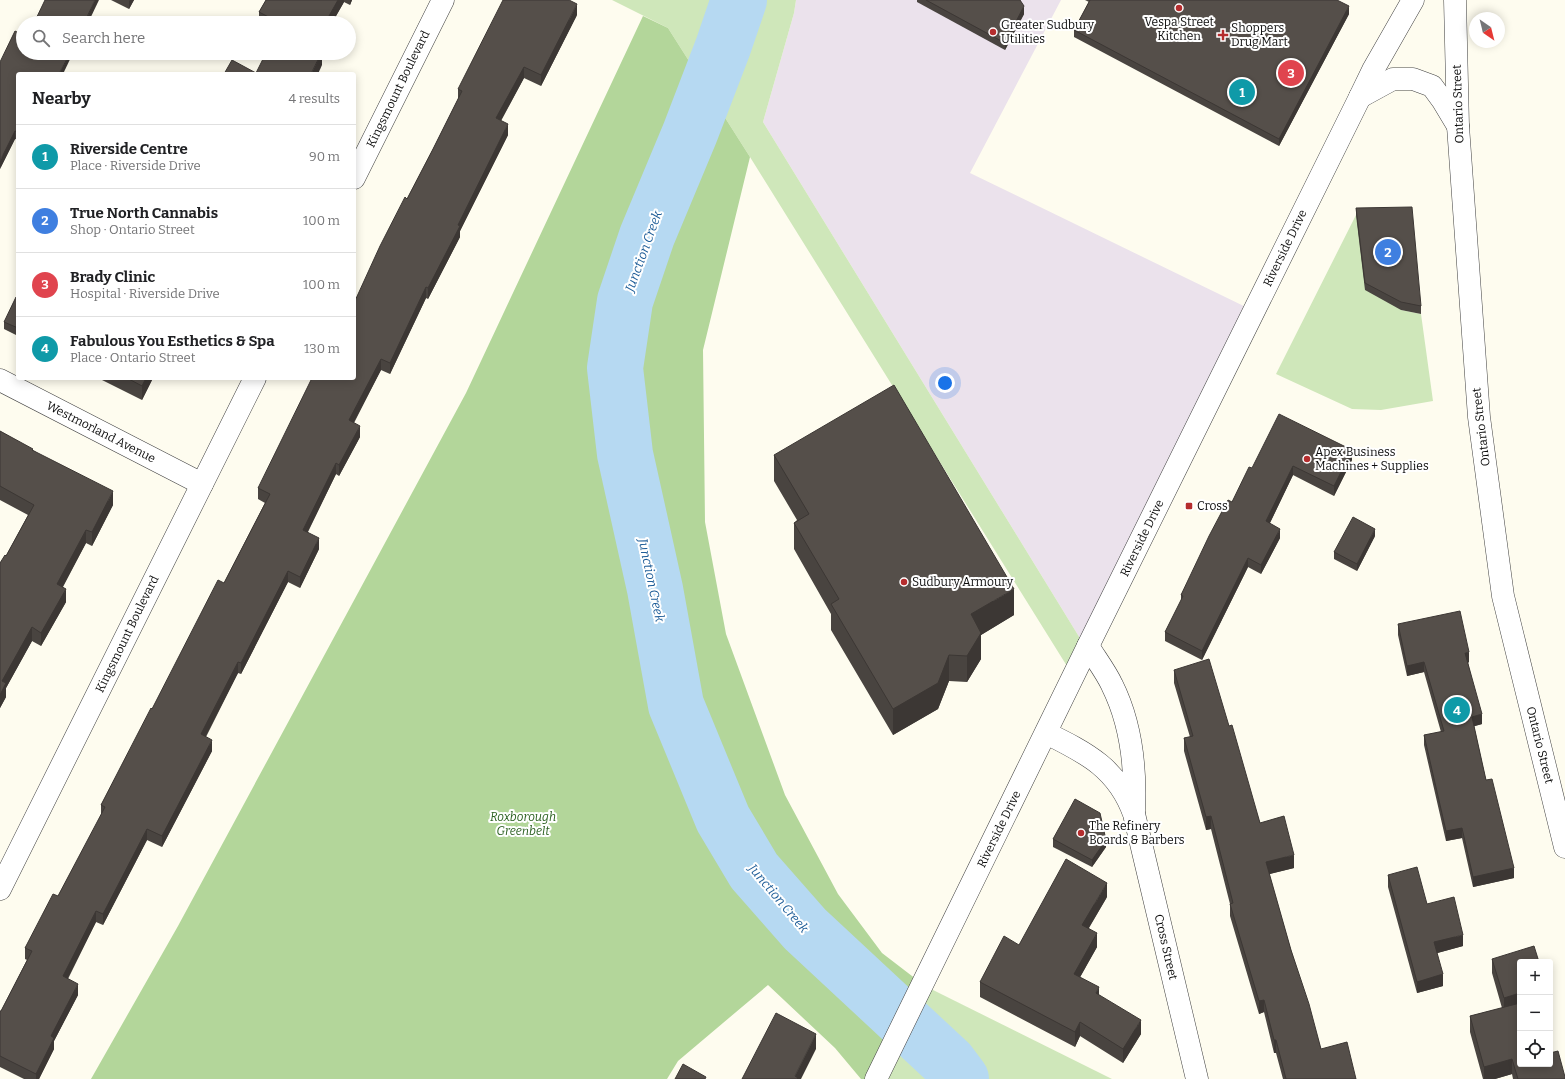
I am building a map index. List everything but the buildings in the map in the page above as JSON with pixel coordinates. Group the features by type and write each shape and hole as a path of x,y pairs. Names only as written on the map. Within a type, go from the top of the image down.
{"street":[{"name":"Kingsmount Boulevard","path":"356,174 443,0"},
{"name":"Riverside Drive","path":"876,1079 1373,70 1413,0"},
{"name":"Ontario Street","path":"1455,0 1458,126 1479,417 1504,596 1565,847"},
{"path":"1360,97 1393,79 1413,79 1432,86 1443,100 1458,126"},
{"name":"Westmorland Avenue","path":"0,380 202,484"},
{"name":"Kingsmount Boulevard","path":"0,889 254,380"},
{"name":"Cross Street","path":"1088,646 1112,684 1120,704 1133,756 1135,786 1134,814"},
{"name":"Cross Street","path":"1046,733 1077,748 1099,762 1112,776 1129,800 1134,814 1197,1079"}],"shaded area":[{"path":"796,0 1061,0 970,173 1254,311 1089,653 763,122 794,13"}],"green space":[{"path":"612,0 796,0 794,13 763,122 1089,653 1075,679 668,28"},
{"name":"Roxborough Greenbelt","path":"643,16 668,28 750,157 703,350 705,522 726,634 785,795 838,894 882,953 925,986 880,1079 861,1079 835,1048 768,985 678,1061 667,1079 91,1079 178,926 466,393"},
{"path":"1356,215 1401,310 1421,314 1433,401 1381,410 1352,409 1276,374"},
{"path":"925,986 1112,1079 880,1079"}],"waterway":[{"name":"Junction Creek","path":"739,0 723,47 690,133 647,236 625,301 615,368 625,454 655,589 676,705 723,819 754,871 805,929 949,1063 961,1079"}],"place":[{"name":"Vespa Street Kitchen","path":"1179,8"},
{"name":"Greater Sudbury Utilities","path":"993,32"},
{"name":"Shoppers Drug Mart","path":"1223,35"},
{"name":"Brady Clinic","path":"1291,73"},
{"name":"Riverside Centre","path":"1242,92"},
{"name":"True North Cannabis","path":"1388,252"},
{"name":"Apex Business Machines + Supplies","path":"1307,459"},
{"name":"Cross","path":"1189,506"},
{"name":"Sudbury Armoury","path":"904,582"},
{"name":"Fabulous You Esthetics & Spa","path":"1457,710"},
{"name":"The Refinery Boards & Barbers","path":"1081,833"}]}
